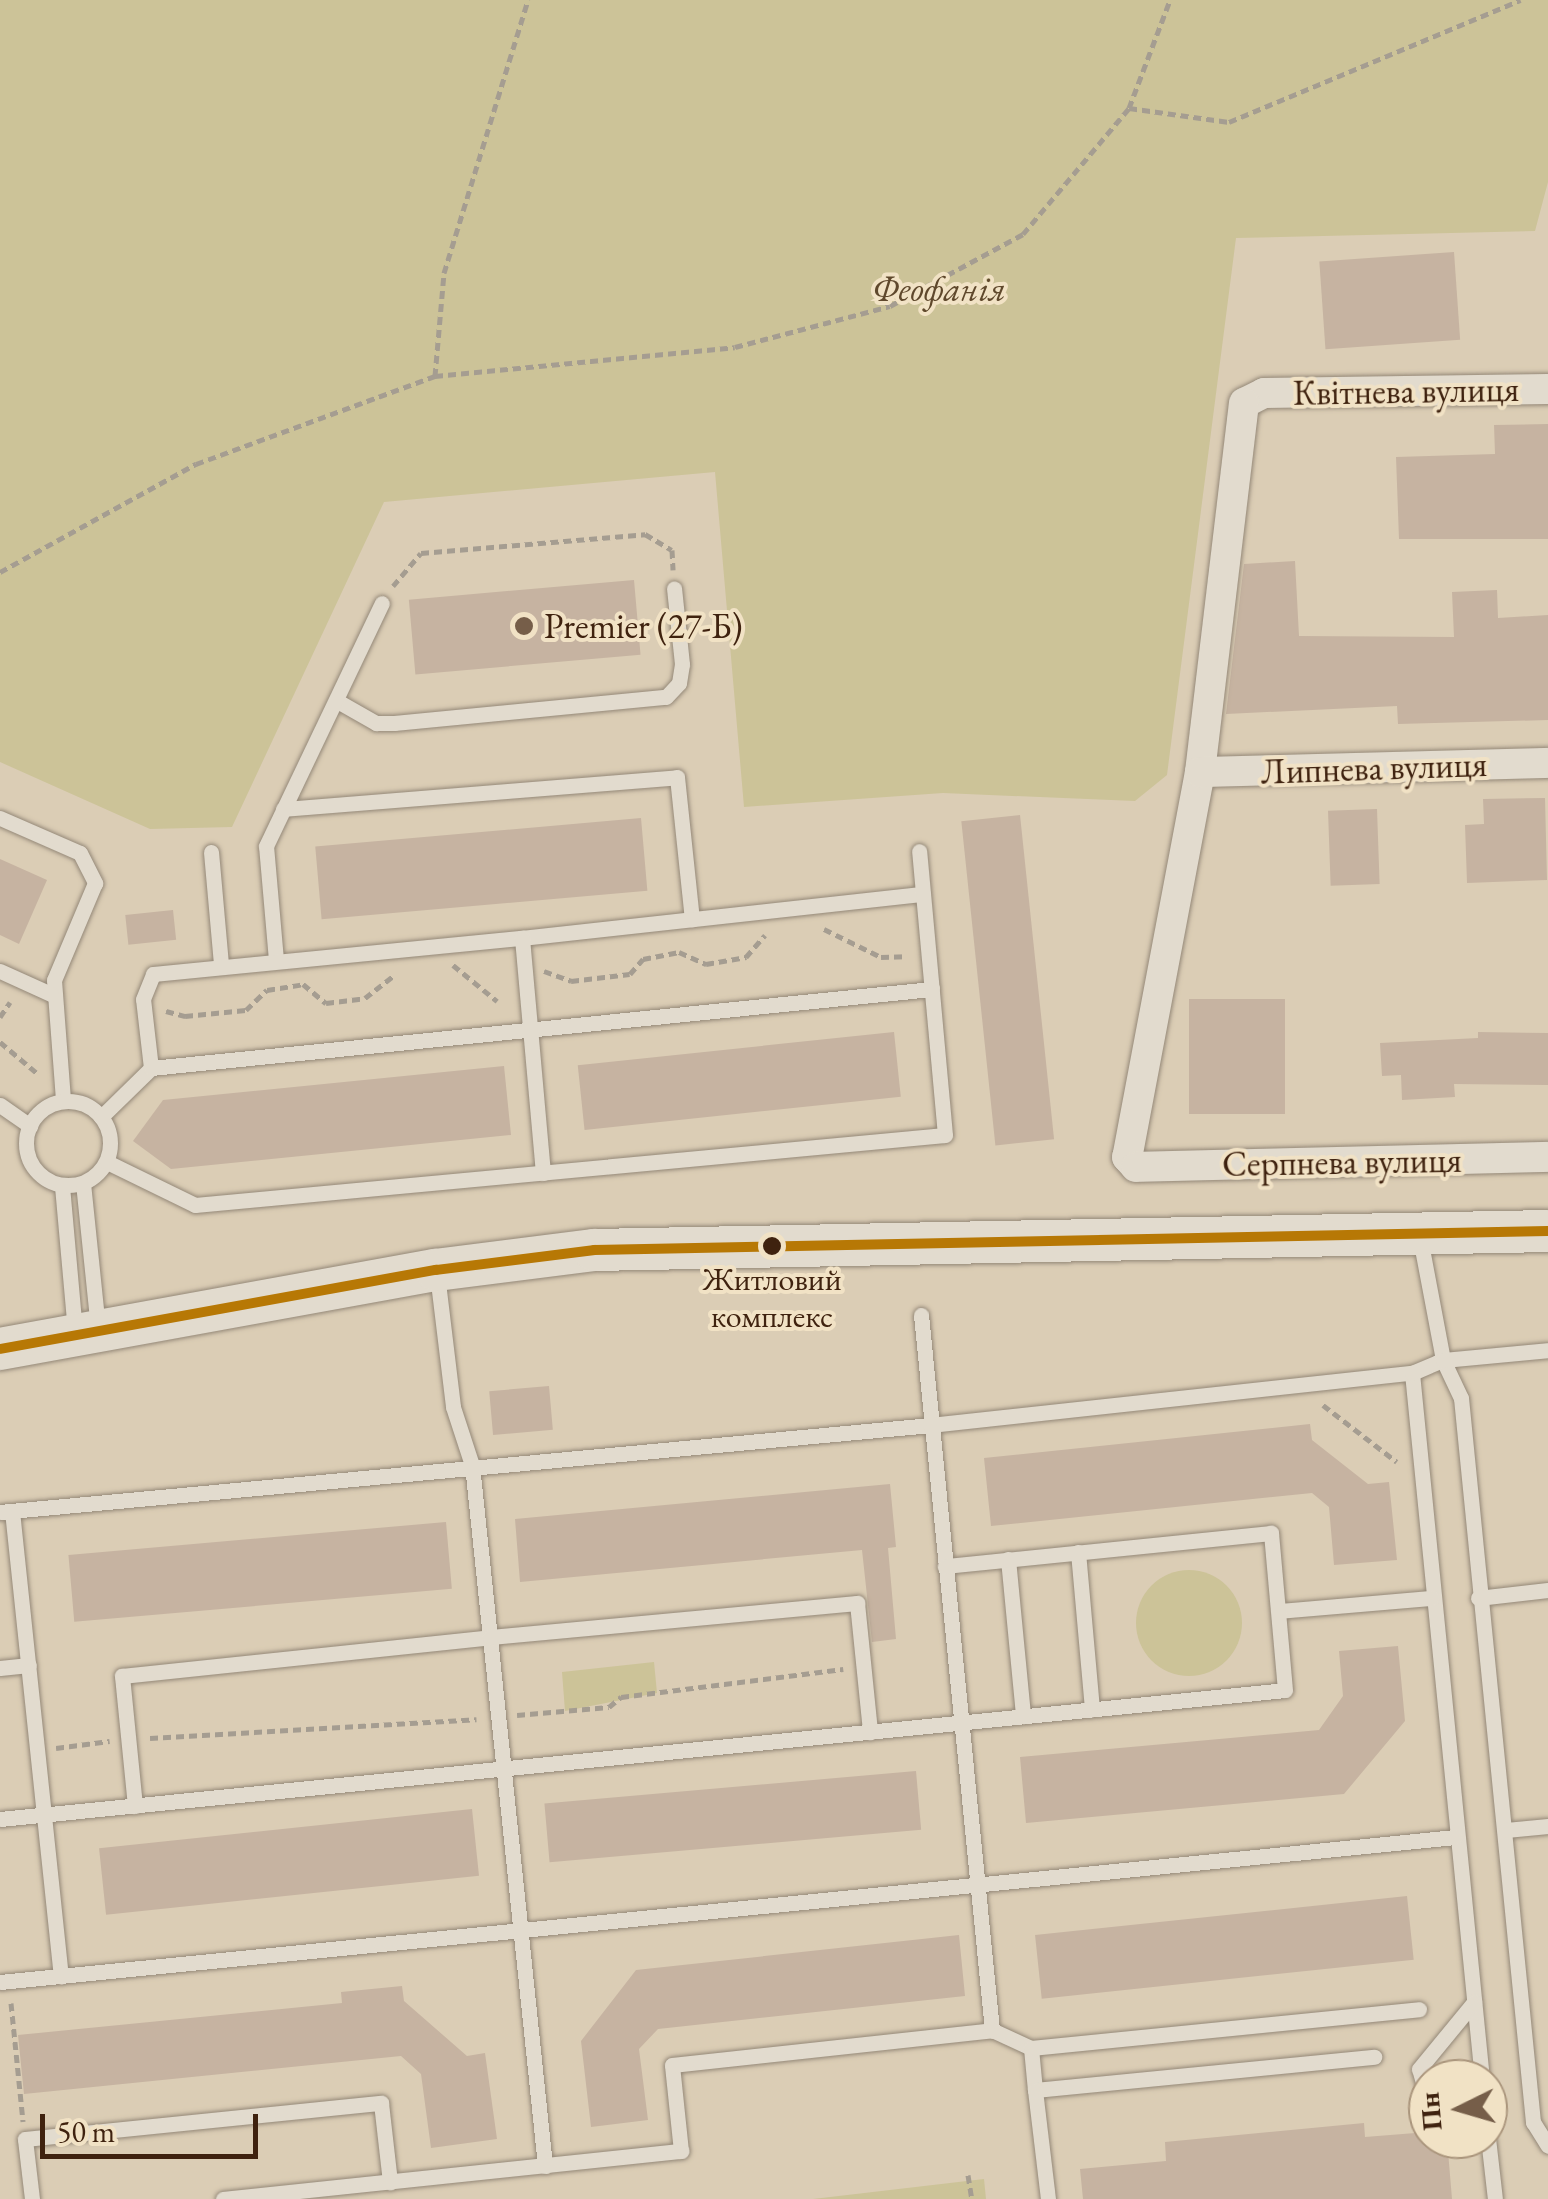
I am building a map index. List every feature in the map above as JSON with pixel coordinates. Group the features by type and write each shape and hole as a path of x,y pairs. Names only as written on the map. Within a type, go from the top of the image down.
{"street":[{"name":"Квітнева вулиця","path":"1200,772 1241,411 1264,393 1548,389"},
{"name":"Липнева вулиця","path":"1200,772 1548,763"},
{"name":"Серпнева вулиця","path":"1200,772 1127,1157 1136,1167 1548,1158"},
{"path":"0,1349 436,1270 594,1250 1548,1232"}],"lane":[{"path":"339,702 376,722 394,723 666,697 679,684 682,664 674,588"},
{"path":"276,960 266,846 339,702 382,603"},
{"path":"283,809 677,777 692,920"},
{"path":"0,818 80,853 95,883 52,994 63,1101"},
{"path":"106,1162 174,1200 195,1205 946,1135 919,851"},
{"path":"211,852 221,965"},
{"path":"151,1068 145,984 167,969 522,938 923,894"},
{"path":"522,938 543,1172"},
{"path":"0,972 52,994"},
{"path":"101,1117 151,1068 530,1026 932,989"},
{"path":"62,1186 83,1183 106,1162 110,1136 101,1117 84,1103 63,1101 42,1110 30,1126 30,1162 62,1186 87,1333"},
{"path":"0,1105 30,1126"},
{"path":"83,1183 87,1333"},
{"path":"1420,1234 1443,1360 1461,1398 1533,2122 1548,2146"},
{"path":"436,1270 452,1406 472,1465 545,2166"},
{"path":"921,1315 992,2030"},
{"path":"61,1976 29,1665 6,1511 930,1425 1412,1374 1443,1360 1548,1350"},
{"path":"1412,1374 1431,1598 1480,2059"},
{"path":"0,1820 1285,1690 1271,1533 945,1566"},
{"path":"1078,1552 1092,1709"},
{"path":"1008,1559 1023,1716"},
{"path":"1478,1598 1548,1590"},
{"path":"1280,1612 1431,1598"},
{"path":"135,1806 122,1676 490,1638 857,1603 870,1732"},
{"path":"0,1668 29,1665"},
{"path":"1506,1830 1548,1826"},
{"path":"0,1982 1455,1836"},
{"path":"1425,2059 1454,2032 1474,2002"},
{"path":"223,2199 682,2151 672,2065 992,2030 1031,2048 1418,2009"},
{"path":"1031,2048 1048,2199"},
{"path":"1035,2090 1374,2056"},
{"path":"32,2199 25,2139 382,2102 390,2182"},
{"path":"1490,2159 1495,2199"}],"path":[{"path":"434,376 444,273 528,0"},
{"path":"0,572 196,464 434,376 734,346 890,306 1023,234 1130,108 1170,0"},
{"path":"1130,108 1229,122 1521,0"},
{"path":"382,603 421,552 645,534 672,550 674,588"},
{"path":"809,924 840,933 881,958 928,954"},
{"path":"542,970 571,981 630,974 643,958 679,952 706,964 746,957 764,935 780,931"},
{"path":"432,966 451,964 496,1001"},
{"path":"166,1011 246,1010 266,990 304,984 326,1003 365,998 397,974"},
{"path":"0,1017 10,1002"},
{"path":"0,1042 40,1076"},
{"path":"1320,1402 1404,1467"},
{"path":"38,1750 128,1739 610,1707 621,1697 863,1666"},
{"path":"10,2000 25,2139"},
{"path":"968,2175 972,2199"}],"green space":[{"name":"Феофанія","path":"0,0 1548,0 1548,182 1535,231 1236,238 1167,775 1135,801 943,793 744,807 715,472 384,502 232,827 150,829 0,762"},
{"path":"1189,1570 1209,1574 1226,1586 1238,1603 1242,1623 1238,1643 1226,1660 1209,1672 1189,1676 1169,1672 1152,1660 1140,1643 1136,1623 1140,1603 1152,1586 1169,1574"},
{"path":"654,1662 657,1693 565,1711 562,1672"},
{"path":"984,2179 986,2199 813,2199"}],"building":[{"path":"1454,252 1460,340 1325,349 1319,261"},
{"path":"1548,424 1548,539 1399,539 1396,457 1495,454 1494,425"},
{"path":"1295,561 1299,636 1454,637 1452,592 1497,590 1498,618 1548,615 1548,720 1398,724 1397,706 1226,714 1244,564"},
{"name":"Premier (27-Б)","path":"634,580 641,655 415,674 409,600"},
{"path":"1545,798 1547,880 1467,883 1465,825 1484,824 1483,799"},
{"path":"1377,809 1380,884 1331,886 1328,811"},
{"path":"1020,815 1054,1139 995,1145 961,821"},
{"path":"641,818 647,891 322,919 315,846"},
{"path":"0,859 47,880 19,944 0,935"},
{"path":"173,910 176,940 128,945 125,915"},
{"path":"1189,999 1285,999 1285,1114 1189,1114"},
{"path":"894,1032 901,1097 585,1130 578,1065"},
{"path":"1478,1032 1548,1033 1548,1085 1454,1084 1455,1097 1402,1100 1401,1075 1382,1076 1380,1043 1478,1038"},
{"path":"504,1066 511,1135 171,1169 133,1141 163,1100"},
{"path":"549,1386 553,1430 493,1435 489,1391"},
{"path":"1310,1424 1312,1440 1368,1484 1389,1482 1397,1560 1334,1565 1329,1507 1312,1493 991,1526 984,1458"},
{"path":"890,1484 896,1547 888,1548 896,1639 872,1642 862,1550 520,1582 515,1519"},
{"path":"446,1522 452,1589 74,1622 68,1555"},
{"path":"1398,1646 1405,1721 1344,1794 1026,1823 1020,1757 1319,1730 1343,1696 1339,1651"},
{"path":"916,1771 921,1830 550,1862 544,1804"},
{"path":"472,1809 479,1876 106,1915 99,1848"},
{"path":"1407,1896 1414,1960 1042,1999 1035,1935"},
{"path":"959,1935 965,1996 658,2029 639,2049 648,2120 591,2127 581,2041 636,1970"},
{"path":"402,1986 404,2001 467,2056 485,2053 497,2139 431,2148 421,2074 401,2056 24,2094 18,2035 342,2003 341,1992"},
{"path":"1364,2123 1365,2137 1408,2134 1408,2159 1449,2159 1452,2199 1083,2199 1080,2169 1166,2161 1165,2142"}],"transit line":[{"path":"0,1349 436,1270 594,1250 1548,1231"}],"place":[{"name":"Premier (27-Б)","path":"524,626"},
{"name":"Житловий комплекс","path":"772,1246"}]}
